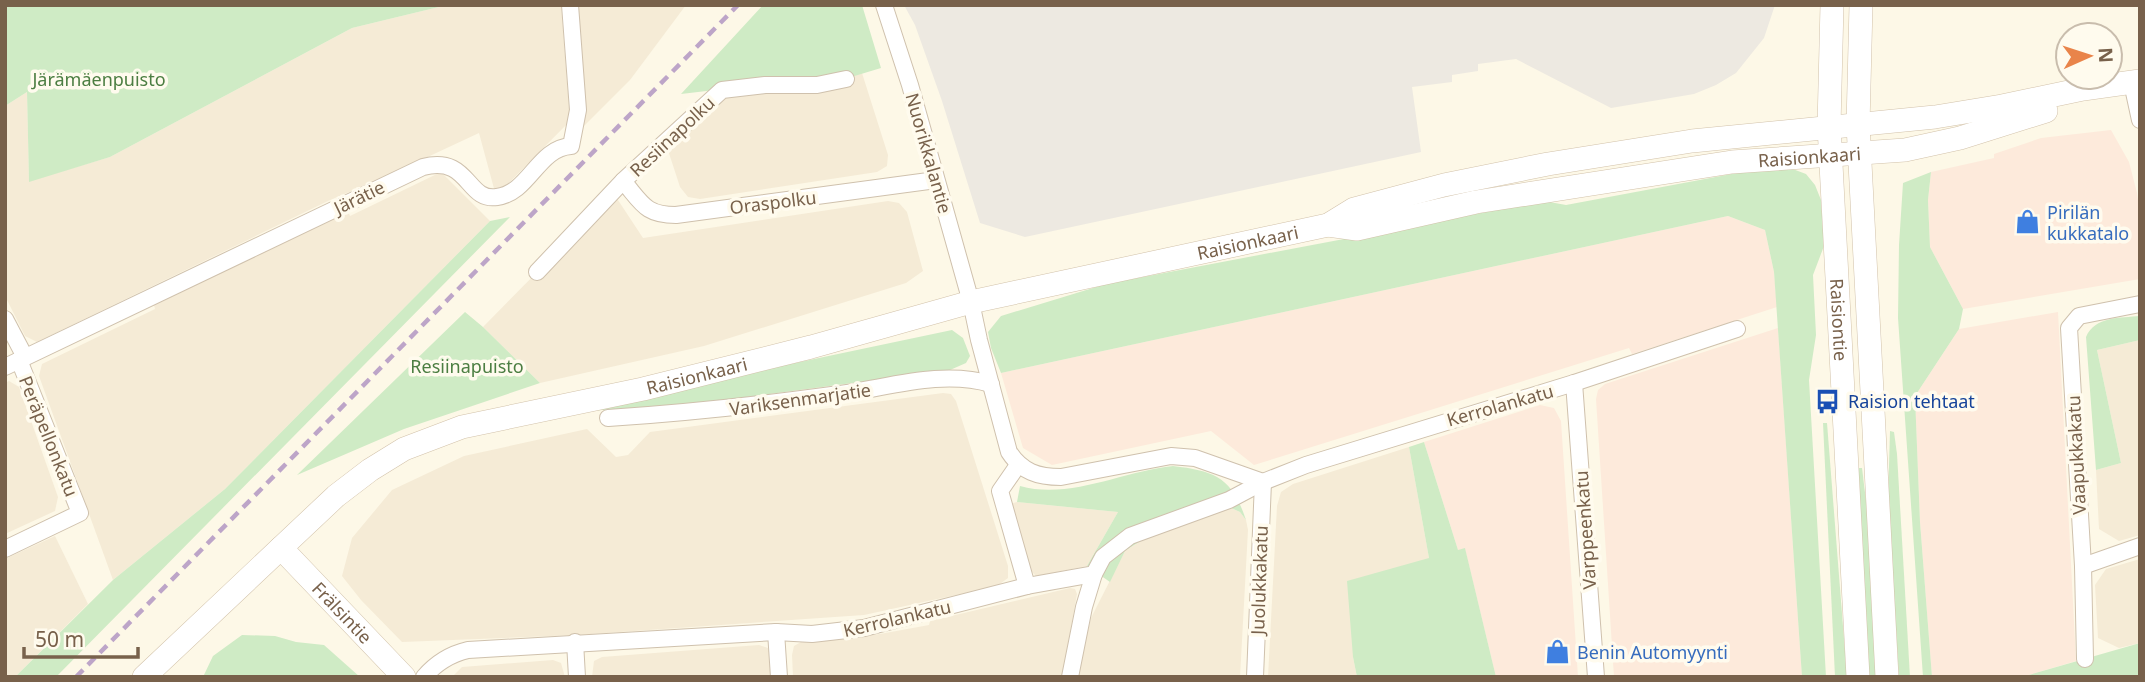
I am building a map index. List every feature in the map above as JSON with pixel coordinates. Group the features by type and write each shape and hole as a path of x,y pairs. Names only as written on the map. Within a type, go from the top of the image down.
{"main road":[{"name":"Raisiontie","path":"1832,5 1830,154 1858,677"},
{"name":"Raisiontie","path":"1861,5 1859,153 1887,677"},
{"name":"Raisionkaari","path":"1328,225 1354,208 1471,179 1692,141 1829,126 1890,123 1978,111 2083,89 2131,83"},
{"name":"Raisionkaari","path":"144,677 336,496 370,470 404,449 487,420 631,391 775,356 971,302 1328,225 1357,229 1476,202 1745,160 1905,150 1960,138 2131,83"},
{"name":"Frälsintie","path":"281,548 404,677"}],"street":[{"name":"Järätie","path":"16,361 423,167 437,163 450,166 462,173 481,195 492,198 513,191 552,151 561,146 571,146 578,110 570,5"},
{"name":"Nuorikkalantie","path":"884,5 910,85 971,302"},
{"name":"Resiinapolku","path":"537,272 623,181 722,90 765,85 817,85 846,79"},
{"path":"2131,83 2140,121"},
{"name":"Oraspolku","path":"623,181 649,210 659,215 677,215 936,180"},
{"path":"971,302 1004,438 1018,465 1045,477 1061,477 1158,457 1183,456 1263,482"},
{"name":"Vaapukkakatu","path":"2085,659 2083,566 2069,328 2080,316 2140,304"},
{"path":"5,319 16,361"},
{"name":"Kerrolankatu","path":"424,677 440,662 468,649 776,632 812,634 864,628 1027,586 1094,574 1103,557 1130,536 1229,500 1263,482 1372,444 1574,383 1737,329"},
{"name":"Peräpellonkatu","path":"5,549 80,513 16,361"},
{"name":"Variksenmarjatie","path":"608,418 737,408 941,378 970,378 991,384"},
{"name":"Varppeenkatu","path":"1574,383 1596,677"},
{"path":"1018,465 1000,491 1027,586"},
{"name":"Juolukkakatu","path":"1255,677 1263,482"},
{"path":"2083,566 2140,546"},
{"path":"1070,677 1084,607 1094,574"},
{"path":"776,632 779,677"},
{"path":"575,642 577,677"}],"shaded area":[{"path":"447,5 561,5 570,121 496,196 479,133 328,201 37,342 25,336 5,296 5,106 27,92 29,181 110,157 352,28"},
{"path":"575,5 686,5 630,80 584,126"},
{"path":"904,5 1775,5 1764,38 1736,73 1694,94 1611,108 1516,59 1478,64 1478,71 1452,75 1452,82 1412,87 1421,152 1025,237 980,223 942,101 915,25"},
{"path":"862,73 888,155 887,166 877,172 700,199 688,197 680,187 665,141 728,89 818,87"},
{"path":"2111,130 2129,162 2137,193 2140,214 2140,279 1963,309 1930,247 1928,200 1931,172 1994,158 1994,154 2041,138"},
{"path":"441,172 490,221 225,489 113,580 39,376 42,364 155,309 154,305 348,211 350,216"},
{"path":"614,194 643,238 888,201 899,203 907,212 923,271 906,283 704,346 540,383 483,327"},
{"path":"1728,216 1765,230 1774,272 1777,307 1632,354 1629,348 1254,465 1211,431 1052,465 1023,448 1001,373"},
{"path":"2058,312 2076,661 2022,677 1932,677 1920,522 1915,396 1959,329"},
{"path":"1778,328 1802,677 1614,677 1596,399 1598,390 1605,384"},
{"path":"2140,340 2140,535 2119,541 2099,529 2096,470 2121,463 2097,350"},
{"path":"9,381 19,387 58,497 55,511 5,534 5,383"},
{"path":"951,394 956,401 1008,566 1008,578 997,586 864,615 577,635 402,642 342,576 352,538 392,490 464,456 587,429 616,457 628,455 650,432"},
{"path":"1540,405 1554,408 1561,421 1578,677 1496,677 1465,549 1458,550 1424,442"},
{"path":"1409,447 1429,558 1353,657 1357,677 1268,677 1277,506 1281,492 1293,484"},
{"path":"1017,502 1118,512 1087,566 1036,576 1031,571 1010,504"},
{"path":"1229,507 1240,512 1246,520 1248,530 1240,677 1077,677 1091,618 1125,551 1152,534"},
{"path":"55,536 88,604 15,677 5,677 5,559"},
{"path":"2140,559 2140,643 2119,648 2098,638 2095,585 2106,569"},
{"path":"1075,589 1077,594 1062,677 793,677 794,646 801,642 880,634 929,625 930,621"},
{"path":"759,645 768,648 772,677 592,677 594,661 602,657"},
{"path":"553,660 561,663 565,677 452,677 462,667"}],"green space":[{"name":"Järämäenpuisto","path":"5,5 447,5 352,28 110,157 29,182 27,92 5,106"},
{"path":"763,5 862,5 881,68 818,87 732,88 681,94"},
{"path":"1790,168 1806,174 1815,185 1821,200 1824,246 1813,275 1816,335 1809,380 1826,677 1802,677 1774,272 1765,230 1728,216 1001,373 991,348 988,332 1001,316 1106,284 1544,201 1566,205 1753,170"},
{"path":"1931,172 1928,200 1930,247 1963,309 1959,329 1915,396 1920,522 1932,677 1923,677 1898,318 1899,245 1903,183"},
{"path":"510,217 56,677 15,677 113,580 225,489 490,221"},
{"name":"Resiinapuisto","path":"465,312 540,383 404,429 297,475"},
{"path":"2140,316 2140,340 2097,350 2121,463 2096,470 2086,337 2095,325 2102,322"},
{"path":"952,330 963,338 970,356 966,363 950,370 673,407 580,411 658,392"},
{"path":"1823,423 1827,423 1847,677 1835,677"},
{"path":"1890,431 1894,432 1897,454 1910,677 1899,677 1888,500"},
{"path":"1424,442 1458,550 1465,548 1496,677 1357,677 1347,581 1429,558 1409,447"},
{"path":"1173,466 1201,471 1220,479 1235,495 1246,520 1240,512 1229,507 1152,534 1125,551 1110,582 1087,566 1118,512 1017,502 1020,486 1039,489 1077,487"},
{"path":"1855,468 1862,468 1867,509 1877,677 1868,677"},
{"path":"242,635 275,636 296,642 324,645 360,677 203,677 213,656"},
{"path":"2140,643 2140,677 2022,677"}],"railway":[{"path":"76,677 738,5"}],"place":[{"name":"Pirilän kukkatalo","path":"2027,222"},
{"name":"Raision tehtaat","path":"1828,401"},
{"name":"Benin Automyynti","path":"1557,652"}]}
